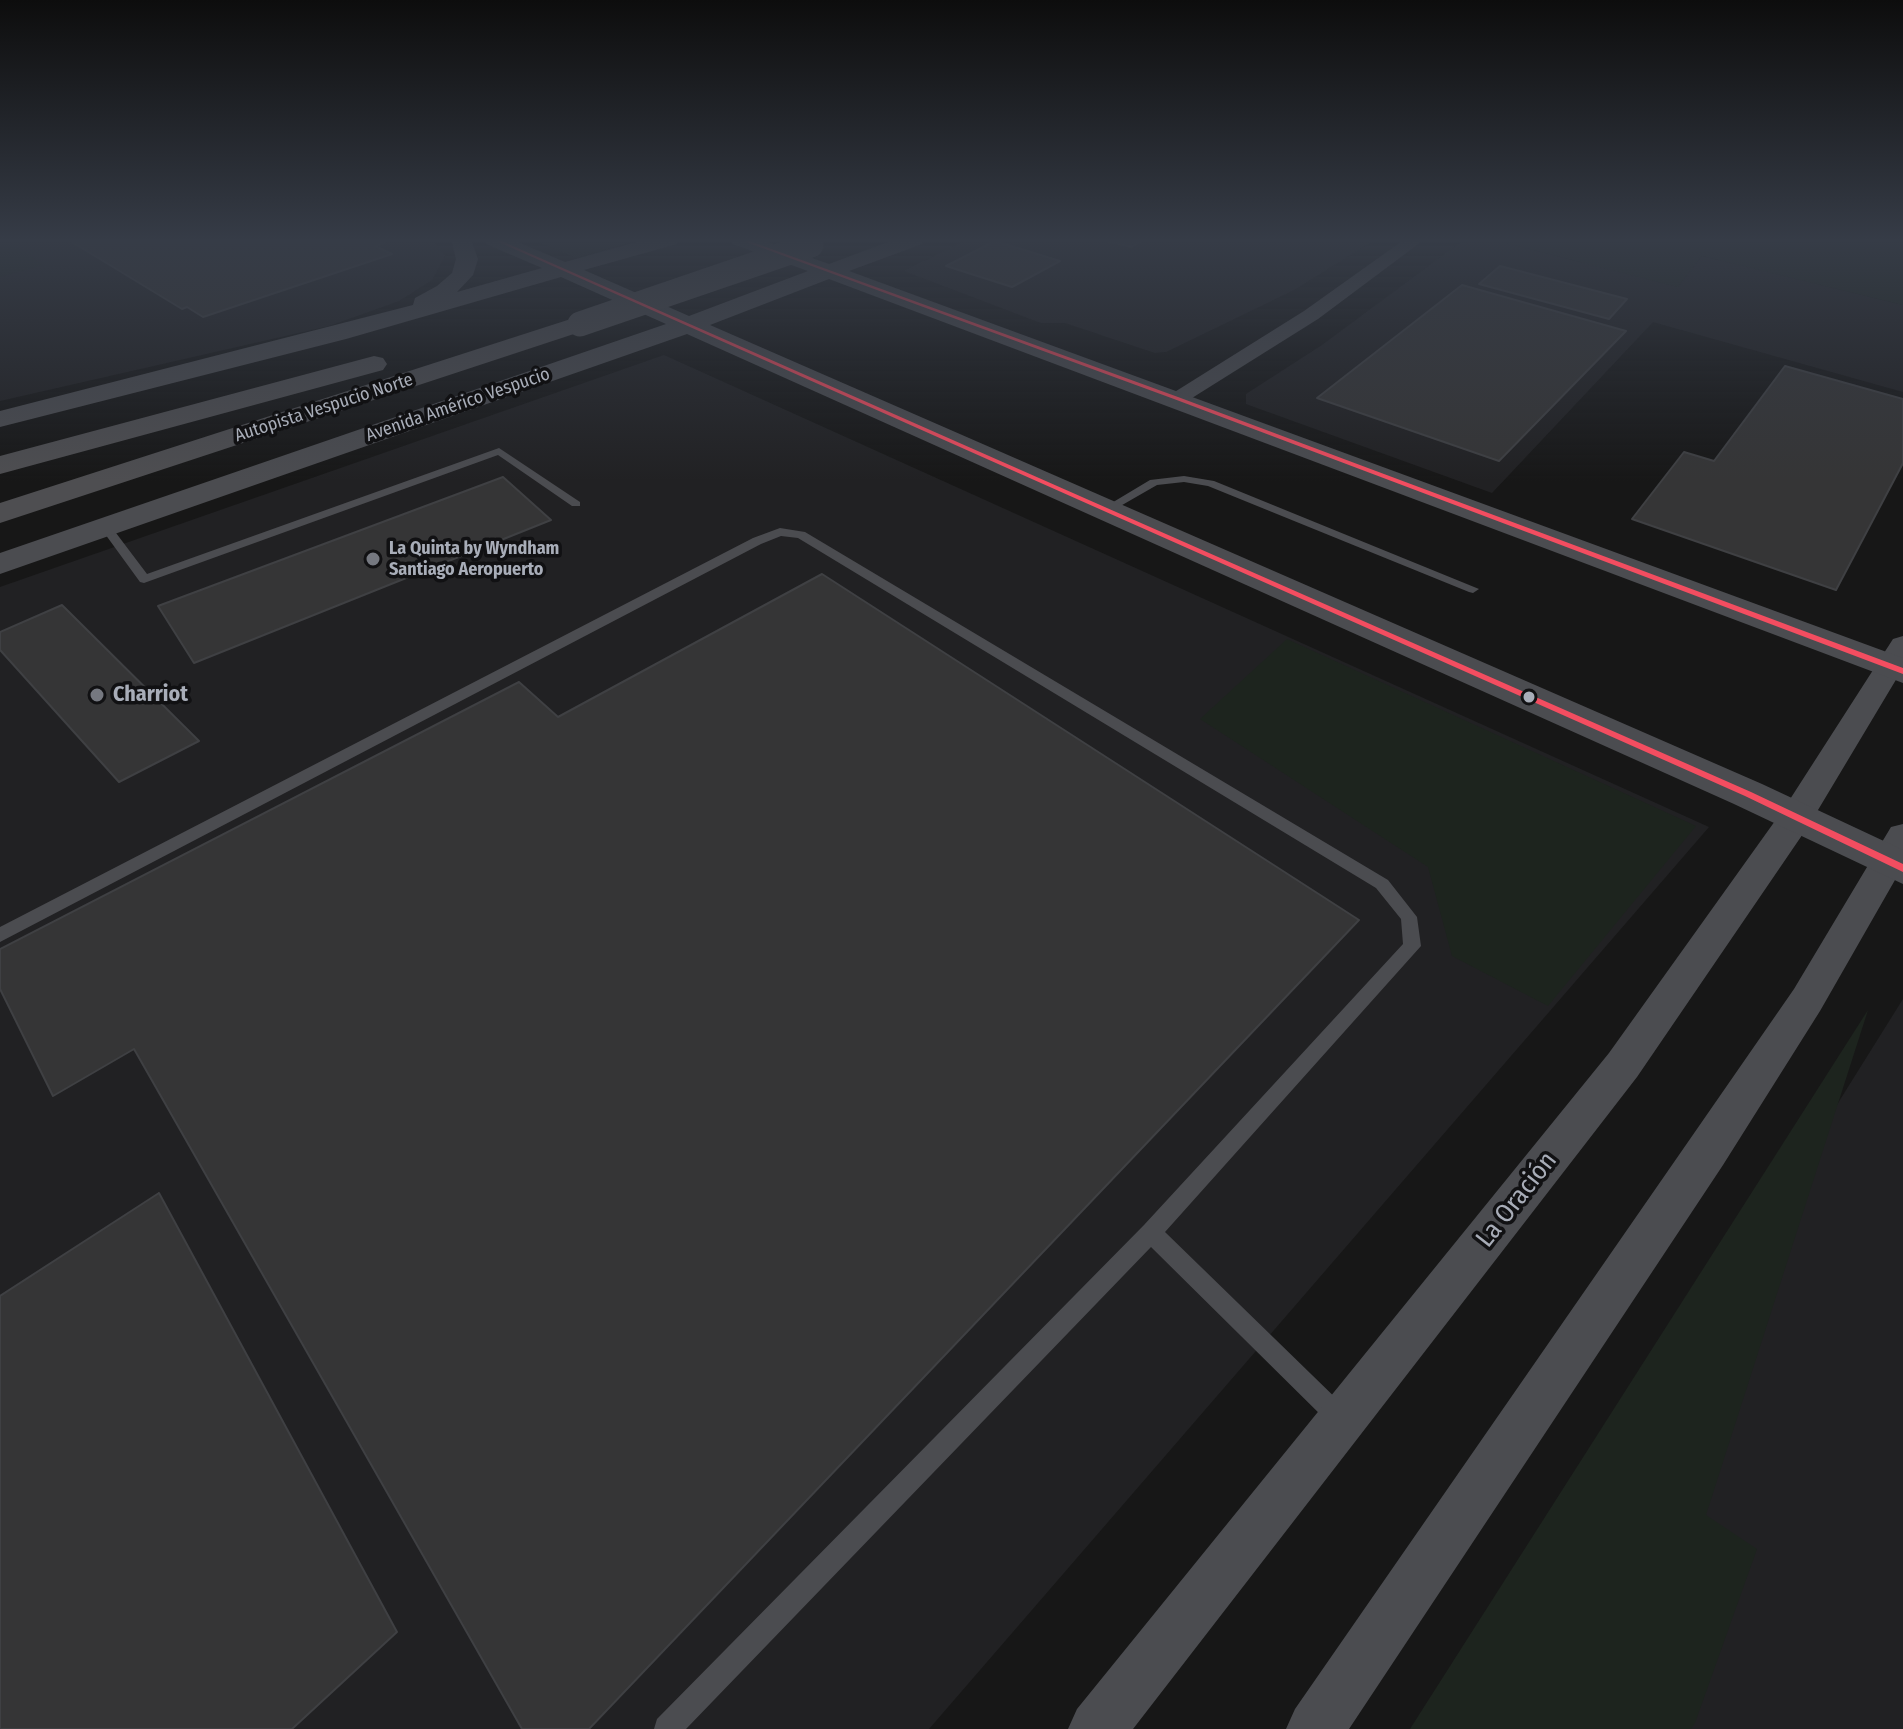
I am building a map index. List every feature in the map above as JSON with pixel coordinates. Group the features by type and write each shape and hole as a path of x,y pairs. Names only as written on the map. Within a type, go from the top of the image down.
{"highway":[{"name":"Autopista Vespucio Norte","path":"0,486 412,356 559,320"},
{"name":"Autopista Vespucio Norte","path":"0,513 562,320"},
{"path":"0,465 251,395 412,356"}],"street":[{"path":"0,434 387,320"},
{"path":"676,320 1797,816 1898,855 1708,1151 1315,1729"},
{"name":"Avenida Américo Vespucio","path":"0,564 702,320"},
{"path":"964,320 1899,661"},
{"path":"1176,398 1303,320"},
{"path":"0,419 337,334"},
{"name":"La Oración","path":"1097,1729 1623,1065 1797,816 1899,661"}],"lane":[{"path":"106,527 144,579 499,451 576,504"},
{"path":"1106,510 1154,482 1184,479 1210,483 1473,589"},
{"path":"0,935 757,541 780,532 801,535 1382,884 1409,917 1412,946 1151,1232 667,1729"},
{"path":"1151,1232 1341,1419"}],"shaded area":[{"path":"0,320 347,320 329,326 0,401"},
{"path":"1032,320 1233,320 1166,352 1155,353 1065,323 1041,323"},
{"path":"1356,320 1903,320 1903,392 1653,322 1492,493 1246,404 1246,394"},
{"path":"664,355 1709,827 929,1729 0,1729 0,587"},
{"path":"1287,639 1696,826 1548,1006 1452,956 1428,867 1200,719"},
{"path":"1903,999 1903,1729 1447,1729"},
{"path":"1868,1010 1706,1515 1757,1549 1695,1723 1691,1729 1410,1729"}],"building":[{"path":"1417,320 1586,320 1626,331 1499,461 1317,398"},
{"path":"1785,366 1903,399 1903,463 1836,590 1632,519 1684,452 1714,461"},
{"path":"503,477 551,520 194,663 158,606"},
{"path":"822,574 1359,920 589,1729 522,1729 134,1049 53,1096 0,989 0,949 519,682 558,717"},
{"name":"Charriot","path":"62,605 199,741 119,782 0,650 0,632"},
{"path":"159,1193 397,1632 292,1729 0,1729 0,1296"}],"transit line":[{"path":"676,320 1748,794 1903,868"},
{"path":"961,320 1903,671"}],"place":[{"name":"La Quinta by Wyndham Santiago Aeropuerto","path":"373,559"},
{"name":"Charriot","path":"97,695"}]}
